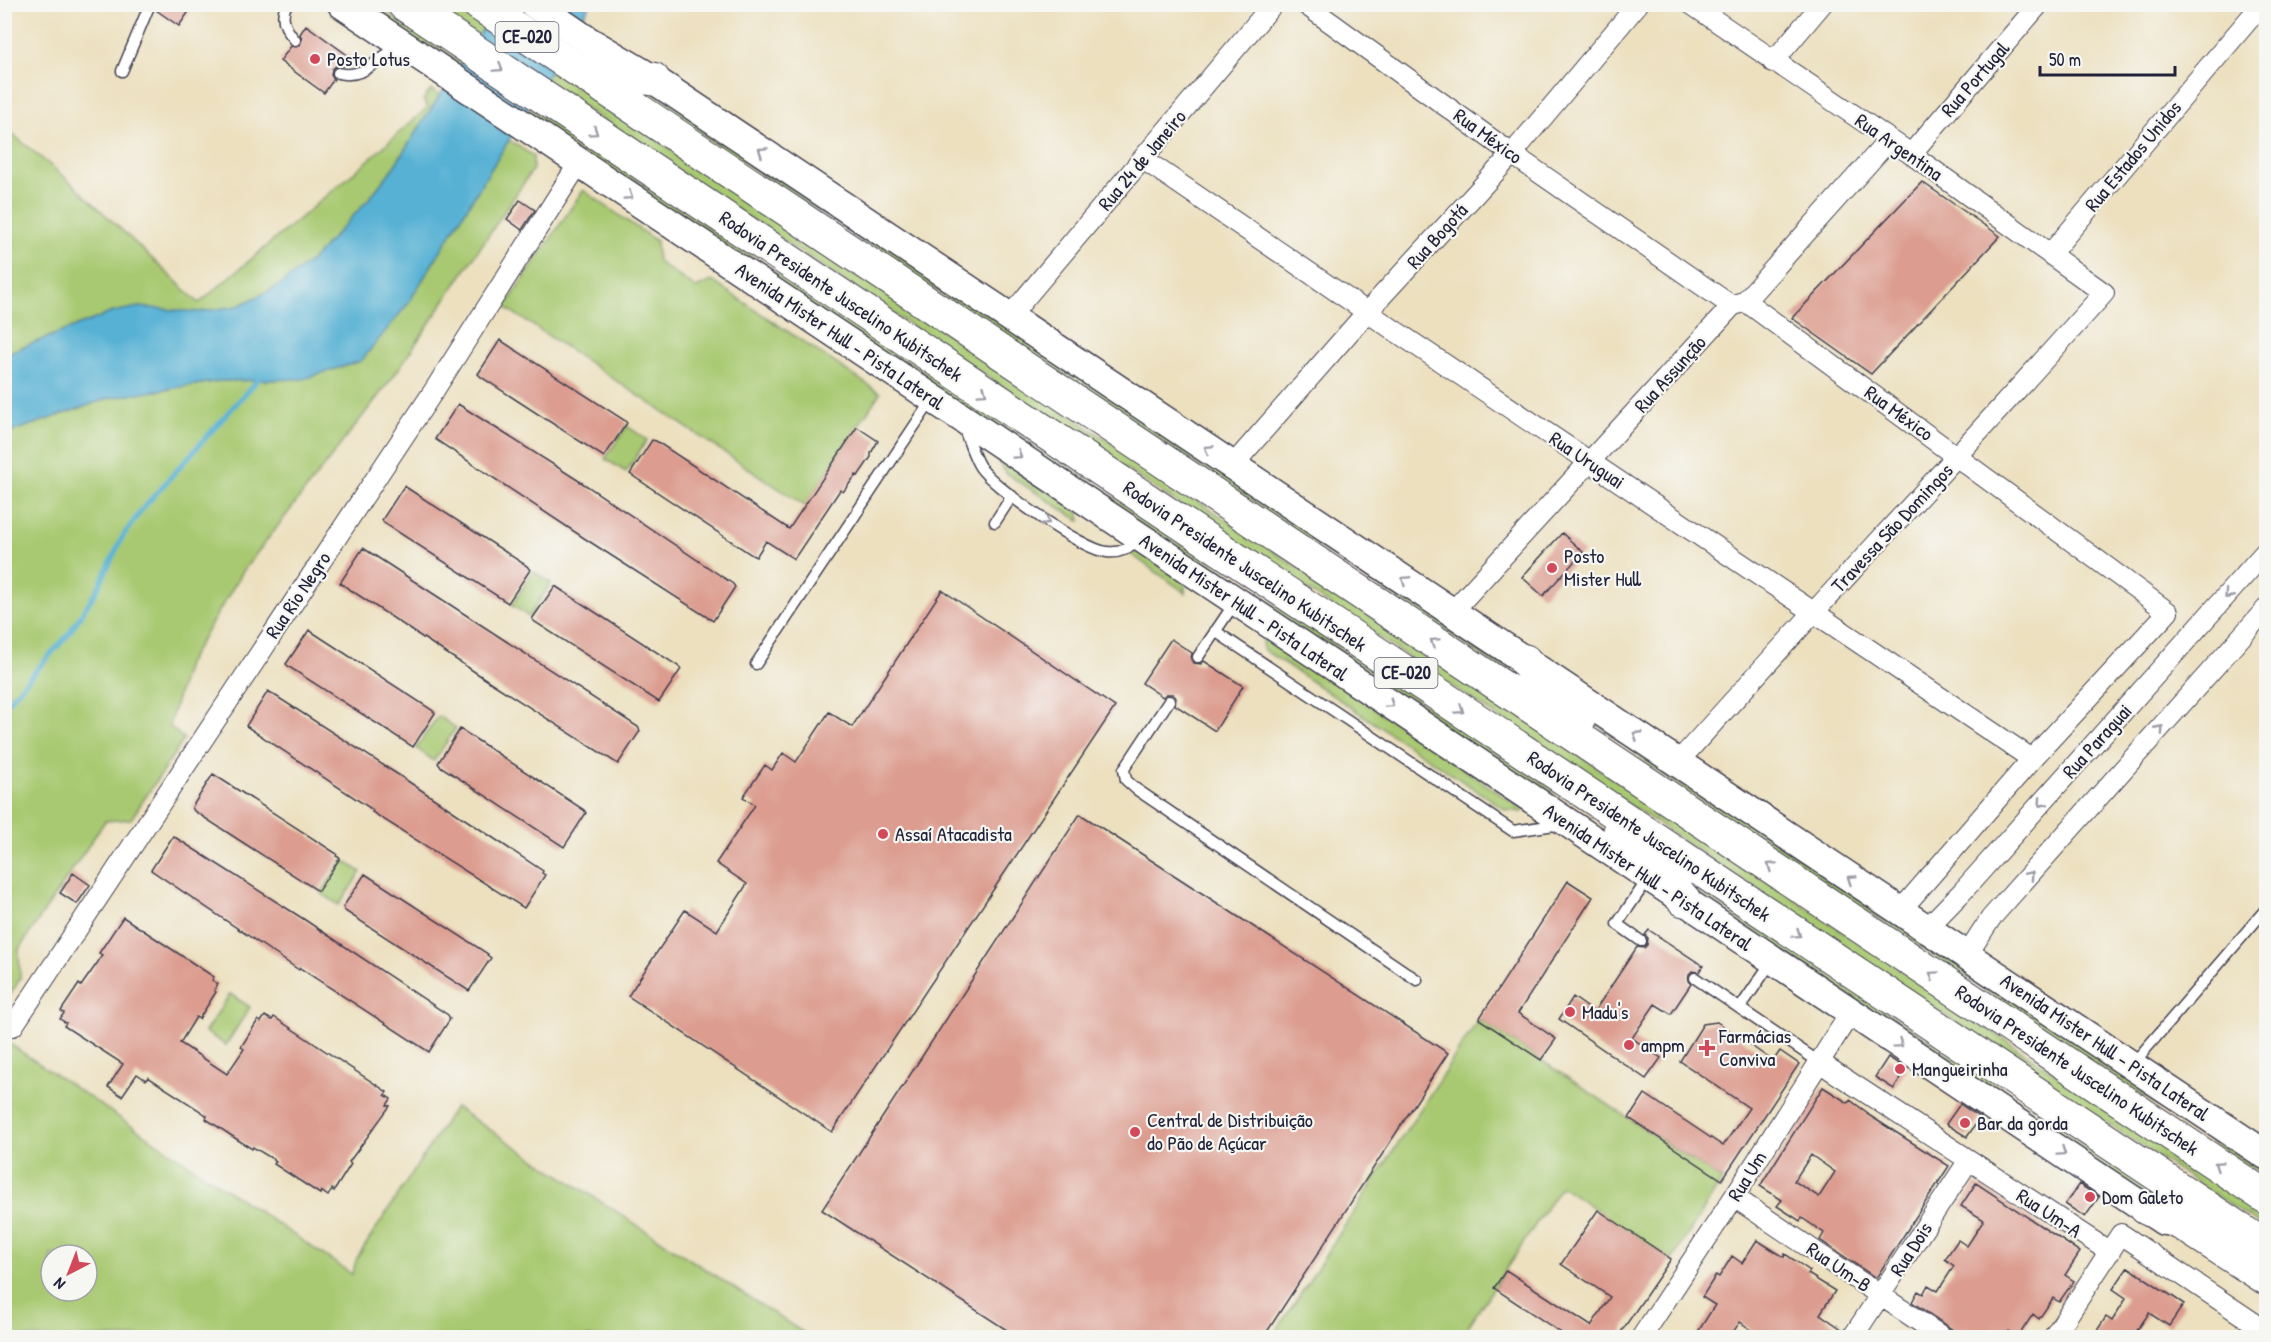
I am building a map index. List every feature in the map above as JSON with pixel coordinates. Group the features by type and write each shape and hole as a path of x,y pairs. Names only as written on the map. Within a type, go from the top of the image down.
{"highway":[{"name":"Rodovia Presidente Juscelino Kubitschek","path":"404,4 2266,1247"},
{"name":"Rodovia Presidente Juscelino Kubitschek","path":"479,4 2266,1197"},
{"path":"575,69 653,79"},
{"path":"1525,661 1558,702 1619,765"},
{"path":"1582,791 1684,900"},
{"path":"2146,1208 2184,1225 2266,1278"}],"main road":[{"name":"Avenida Mister Hull - Pista Lateral","path":"342,4 2266,1288"},
{"name":"Avenida Mister Hull - Pista Lateral","path":"534,4 587,40 653,79 1010,316 2266,1155"}],"street":[{"name":"Rua 24 de Janeiro","path":"1010,316 1273,4"},
{"name":"Rua México","path":"1305,4 1512,154 1738,304 1959,456 2168,612 2032,759"},
{"name":"Rua Bogotá","path":"1233,465 1367,312 1512,154 1638,4"},
{"name":"Rua Argentina","path":"1691,4 1911,154 2104,293"},
{"path":"1773,62 1822,4"},
{"name":"Rua Portugal","path":"1911,154 2039,4"},
{"name":"Rua Estados Unidos","path":"2051,253 2262,4"},
{"name":"Rua Assunção","path":"1452,612 1889,140"},
{"name":"Rua Uruguai","path":"1143,159 2032,759"},
{"name":"Rua Rio Negro","path":"13,1026 441,380 579,163"},
{"name":"Travessa São Domingos","path":"1678,762 1813,612 1959,456 2104,293"},
{"name":"Rua Paraguai","path":"1927,928 1962,892 2266,551"},
{"name":"Rua Paraguai","path":"1967,956 1991,918 2266,609"},
{"path":"1900,911 2032,759"},
{"name":"Rua Um","path":"1641,1338 1734,1197 1851,1012"},
{"name":"Rua Um-A","path":"1819,1062 2110,1252"},
{"name":"Rua Dois","path":"1852,1338 1969,1160"},
{"name":"Rua Um-B","path":"1734,1197 1944,1338"},
{"path":"2053,1338 2121,1234 2266,1331 2262,1338"}],"lane":[{"path":"122,71 150,4"},
{"path":"287,4 283,18 295,40"},
{"path":"338,73 348,76 360,74 372,67 388,51 402,45"},
{"path":"756,664 933,398"},
{"path":"958,414 980,467 1011,496 1069,536 1106,552 1128,549 1143,539"},
{"path":"995,522 1011,496"},
{"path":"1198,657 1236,601"},
{"path":"1215,631 1513,831 1569,824"},
{"path":"1169,701 1124,769 1126,780 1417,980"},
{"path":"1641,941 1617,924 1650,876"},
{"path":"2132,1065 2266,909"},
{"path":"1740,1008 1773,960"},
{"path":"1695,978 1819,1062"}],"green space":[{"path":"358,5 375,5 1548,787 1560,803"},
{"path":"430,5 455,5 2266,1214 2266,1229"},
{"path":"431,90 440,95 393,168 368,200 311,261 277,287 238,306 199,312 113,312 5,354 5,128 74,185 199,303 428,107 423,100"},
{"path":"653,90 1427,606 1465,638 1533,684 1534,690 647,98"},
{"path":"509,140 533,156 533,169 396,373 243,571 187,664 169,726 184,739 131,819 105,821 19,949 20,979 5,1003 5,434 109,398 220,381 303,379 407,305"},
{"path":"583,190 656,241 658,262 696,288 712,281 880,393 805,506 505,307"},
{"path":"627,426 647,440 626,472 605,459"},
{"path":"993,455 1078,509 1080,521 1007,474"},
{"path":"1133,548 1184,582 1186,593 1128,552"},
{"path":"533,571 551,583 529,617 512,605"},
{"path":"1269,637 1524,810 1522,812 1506,810 1264,650 1262,645 1264,639"},
{"path":"1579,712 2266,1167 2266,1178 1645,763 1638,754"},
{"path":"438,716 456,728 434,761 416,748"},
{"path":"343,860 361,872 339,905 321,893"},
{"path":"1675,870 2266,1266 2172,1214 1739,921 1673,874"},
{"path":"230,994 250,1007 226,1045 205,1032"},
{"path":"1479,1019 1722,1180 1672,1260 1561,1186 1461,1337 1273,1336"},
{"path":"4,1040 352,1274 357,1258 455,1107 810,1337 5,1337"}],"water":[{"path":"498,5 590,5 407,305 361,361 303,379 220,381 109,398 5,434 5,354 113,312 139,307 199,312 238,306 277,287 311,261 368,200 393,168"}],"building":[{"path":"157,4 194,4 179,26 156,10"},
{"name":"Posto Lotus","path":"306,25 350,57 344,66 336,66 332,69 331,75 334,79 324,93 280,61 291,46 300,45 302,39 300,34"},
{"path":"1922,182 2000,236 1871,374 1792,318"},
{"path":"520,200 535,210 522,230 507,219"},
{"path":"500,340 627,423 604,457 478,374"},
{"path":"458,404 587,486 733,584 735,587 713,621 435,439"},
{"path":"857,427 878,441 871,457 843,492 840,490 794,559 766,541 756,557 752,555 630,474 652,440 656,441 789,529"},
{"path":"404,486 527,566 530,570 508,603 384,523 382,520"},
{"path":"1562,533 1583,552 1543,596 1522,577"},
{"path":"363,548 638,727 640,731 618,764 340,583"},
{"path":"555,586 681,669 659,702 532,619"},
{"name":"Assaí Atacadista","path":"942,590 1115,707 832,1132 628,996 685,910 717,931 747,884 716,863 755,805 743,797 765,765 772,770 783,753 796,762 829,712 852,727"},
{"path":"309,630 435,713 413,747 286,664"},
{"path":"1171,639 1192,653 1191,660 1194,663 1201,664 1204,661 1243,686 1215,731 1175,705 1176,698 1173,694 1166,694 1163,697 1142,683"},
{"path":"268,691 543,871 545,875 524,908 372,812 373,810 246,726"},
{"path":"460,729 584,810 586,813 564,847 440,766 438,763"},
{"path":"213,774 337,854 336,856 340,858 318,891 194,811 192,807"},
{"name":"Central de Distribuição do Pão de Açúcar","path":"1080,814 1448,1053 1263,1338 1019,1338 822,1210"},
{"path":"173,836 448,1015 450,1019 429,1052 300,968 299,970 151,870"},
{"path":"73,873 90,885 77,904 60,893"},
{"path":"365,874 488,954 491,958 469,991 345,911 343,907"},
{"path":"1568,881 1593,897 1518,1013 1556,1039 1541,1060 1479,1019"},
{"path":"123,917 214,977 212,980 218,984 214,990 216,992 199,1019 196,1017 180,1043 227,1074 244,1049 241,1047 258,1020 261,1022 265,1016 272,1020 274,1017 387,1092 385,1095 391,1099 387,1105 390,1106 349,1162 351,1164 334,1191 332,1189 328,1196 321,1191 320,1194 274,1164 276,1161 253,1147 252,1149 206,1119 207,1116 202,1112 148,1077 146,1080 137,1074 122,1096 108,1087 123,1064 64,1026 66,1023 60,1019 64,1013 61,1011 79,984 81,986 98,962 102,955 99,953"},
{"path":"1649,930 1703,966 1699,972 1692,971 1689,974 1688,981 1691,984 1671,1014 1655,1004 1632,1038 1661,1058 1646,1079 1559,1019 1573,997 1594,1012 1637,947 1644,948 1647,945 1648,938 1645,935"},
{"path":"1717,1022 1773,1061 1780,1051 1799,1064 1722,1180 1629,1118 1645,1094 1723,1146 1749,1108 1680,1061 1703,1024"},
{"path":"1888,1057 1907,1069 1894,1089 1875,1077"},
{"path":"1823,1087 1848,1103 1850,1100 1867,1114 1949,1166 1876,1278 1820,1240 1824,1233 1802,1218 1800,1221 1777,1206 1782,1200 1760,1186","holes":["1811,1155 1835,1172 1819,1197 1794,1181"]},
{"path":"1960,1104 1980,1118 1967,1137 1946,1124"},
{"path":"1976,1183 2080,1252 2065,1275 2074,1281 2059,1302 2053,1298 2039,1319 2033,1314 2018,1337 2009,1331 2005,1338 1965,1338 1912,1302 1918,1291 1923,1294 1928,1285 1938,1291 1954,1266 1945,1259 1958,1240 1967,1246 1984,1220 1961,1206"},
{"path":"2079,1184 2099,1197 2085,1217 2065,1204"},
{"path":"1598,1210 1671,1259 1617,1338 1569,1338 1494,1288 1506,1270 1591,1326 1610,1297 1561,1264"},
{"path":"1757,1240 1784,1257 1785,1254 1810,1271 1808,1274 1835,1291 1820,1314 1843,1330 1840,1338 1763,1338 1740,1322 1729,1338 1694,1338 1715,1305 1702,1297 1716,1275 1719,1277 1732,1256 1742,1263"},
{"path":"2128,1267 2184,1304 2169,1326 2149,1313 2132,1338 2092,1338 2106,1317 2112,1321 2126,1298 2113,1289"}],"waterway":[{"path":"4,706 68,635 97,590 123,536 144,507 260,377"}],"place":[{"name":"Posto Lotus","path":"315,59"},
{"name":"Posto Mister Hull","path":"1552,568"},
{"name":"Assaí Atacadista","path":"883,834"},
{"name":"Madu's","path":"1570,1012"},
{"name":"ampm","path":"1629,1045"},
{"name":"Farmácias Conviva","path":"1707,1048"},
{"name":"Mangueirinha","path":"1900,1069"},
{"name":"Bar da gorda","path":"1965,1123"},
{"name":"Central de Distribuição do Pão de Açúcar","path":"1135,1132"},
{"name":"Dom Galeto","path":"2090,1197"}]}
